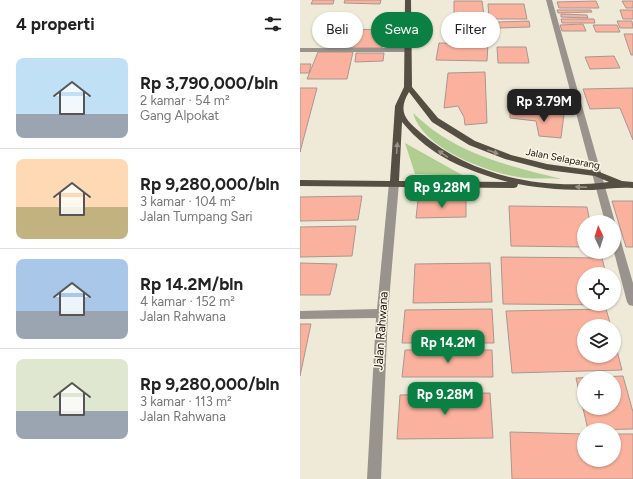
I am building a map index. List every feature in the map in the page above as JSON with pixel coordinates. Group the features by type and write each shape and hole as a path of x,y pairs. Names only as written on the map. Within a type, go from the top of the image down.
{"main road":[{"path":"394,183 399,113 398,103 408,87 408,0"},
{"name":"Jalan Selaparang","path":"408,87 435,120 472,143 525,162 547,167 597,174 620,184 633,185"},
{"path":"399,113 422,140 454,161 477,171 506,179 546,186"},
{"path":"300,182 601,188 620,184"}],"street":[{"path":"549,0 608,215"},
{"path":"300,50 409,50"},
{"name":"Jalan Rahwana","path":"374,479 382,313 394,183"},
{"path":"621,259 633,302"},
{"path":"300,315 382,313"}],"green space":[{"path":"413,113 438,134 470,151 500,162 562,179 511,176 460,158 444,149 430,138 419,126"},
{"path":"405,143 464,176 415,174"}],"building":[{"path":"313,0 334,0 333,4 311,4"},
{"path":"345,0 381,0 380,4 344,3"},
{"path":"454,1 482,1 483,12 454,12"},
{"path":"596,1 599,8 559,8 557,2"},
{"path":"622,1 633,1 633,8 626,8"},
{"path":"488,4 524,4 527,19 500,19 500,12 489,12"},
{"path":"557,10 591,10 592,12 558,13"},
{"path":"620,10 633,10 633,19 623,19"},
{"path":"561,14 587,15 588,18 561,17"},
{"path":"561,19 594,19 595,23 562,23"},
{"path":"529,21 530,27 500,28 500,22"},
{"path":"617,21 632,21 633,28 620,28"},
{"path":"583,24 586,31 562,31 560,25"},
{"path":"593,25 617,25 620,32 596,32"},
{"path":"371,29 371,48 363,48 363,30"},
{"path":"624,34 633,34 633,55 631,55"},
{"path":"439,43 441,43 441,48 488,48 487,61 436,60"},
{"path":"526,47 529,63 498,63 497,48"},
{"path":"318,52 353,52 347,79 307,79"},
{"path":"356,53 384,53 383,61 355,62"},
{"path":"614,56 620,68 590,69 585,57"},
{"path":"300,64 311,64 309,73 300,73"},
{"path":"485,72 487,123 465,125 464,117 458,106 444,108 448,73"},
{"path":"300,88 317,88 300,152"},
{"path":"633,88 633,140 620,108 590,109 583,89"},
{"path":"510,112 564,114 561,138 539,136 536,121 510,118"},
{"path":"362,196 358,220 300,221 300,197"},
{"path":"466,199 466,217 416,218 418,200"},
{"path":"612,201 633,201 633,247 626,247 621,231 621,215 616,215"},
{"path":"509,206 587,207 589,215 577,215 577,247 511,246"},
{"path":"356,226 352,256 300,257 300,227"},
{"path":"501,257 602,259 604,267 577,267 577,305 503,304"},
{"path":"300,263 337,264 330,295 300,295"},
{"path":"490,263 492,302 413,303 415,264"},
{"path":"492,309 494,343 402,343 405,310"},
{"path":"577,310 577,311 607,311 609,319 577,319 577,363 620,363 622,370 512,373 506,311"},
{"path":"300,324 311,324 300,376"},
{"path":"405,350 492,350 493,377 402,377"},
{"path":"621,376 623,376 633,412 633,429 621,429 621,423 586,423 585,415 621,415"},
{"path":"490,393 493,438 397,439 400,395"},
{"path":"510,432 577,434 577,467 621,467 621,434 633,434 633,479 512,479"}]}
